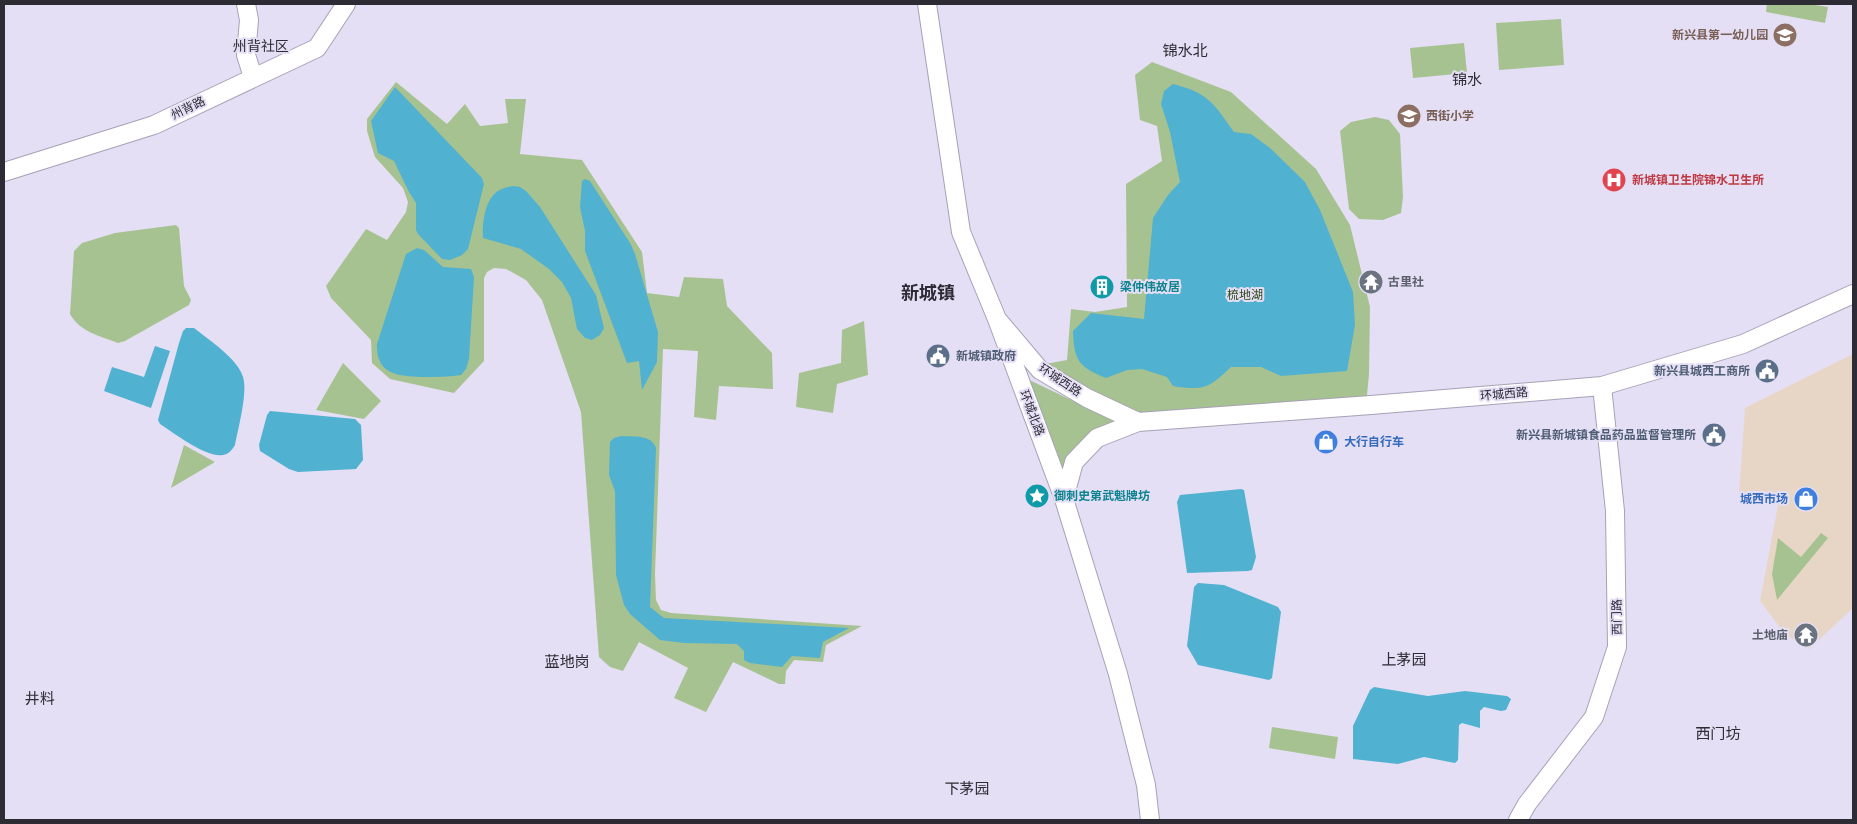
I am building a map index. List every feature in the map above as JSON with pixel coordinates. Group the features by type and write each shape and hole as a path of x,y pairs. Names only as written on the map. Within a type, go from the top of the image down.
{"street":[{"path":"246,4 249,20 246,56 253,77"},
{"name":"州背路","path":"4,172 154,125 317,48 346,4"},
{"name":"环城北路","path":"927,4 961,232 997,318 1064,498 1118,674 1146,785 1150,820"},
{"name":"环城西路","path":"1064,498 1074,462 1097,438 1138,422 1602,386 1743,344 1853,294"},
{"name":"环城西路","path":"997,318 1040,370 1087,398 1138,422"},
{"name":"西门路","path":"1518,820 1527,804 1594,717 1617,647 1615,511 1602,386"}],"shaded area":[{"name":"城西市场","path":"1853,354 1853,608 1809,649 1786,635 1760,601 1778,505 1739,493 1745,408"}],"green space":[{"path":"1767,4 1809,4 1828,7 1825,23 1766,12"},
{"path":"1561,19 1564,65 1499,70 1496,23"},
{"path":"1464,43 1467,73 1413,78 1410,48"},
{"name":"梳地湖","path":"1152,62 1231,92 1316,169 1350,225 1370,307 1369,374 1366,406 1138,422 1040,365 1067,360 1071,309 1095,312 1127,307 1126,184 1162,161 1157,126 1140,120 1135,75"},
{"path":"396,82 447,124 465,104 480,126 508,123 505,99 526,99 520,154 582,160 642,252 647,293 679,297 684,277 723,279 727,306 772,353 773,389 719,386 716,420 694,417 698,351 663,349 655,574 656,600 661,610 671,613 862,626 826,645 823,662 794,660 786,671 785,684 779,684 733,662 706,712 674,698 688,668 639,642 623,671 610,667 599,657 581,412 542,300 526,280 506,269 494,268 487,272 484,278 484,361 454,393 390,379 372,363 371,340 331,298 326,286 366,229 387,240 406,212 408,202 403,188 375,157 367,131 367,119"},
{"path":"1375,117 1389,120 1400,134 1403,197 1401,213 1383,220 1359,219 1349,209 1340,131 1351,122"},
{"path":"176,225 179,228 184,286 191,300 189,305 125,341 118,343 91,333 74,320 70,314 74,251 82,243 115,233"},
{"path":"864,321 868,375 837,384 833,413 796,407 799,373 841,363 842,330"},
{"path":"343,363 381,401 364,419 316,410"},
{"path":"1019,375 1117,422 1096,431 1081,441 1071,454 1063,476"},
{"path":"184,445 215,462 171,488"},
{"path":"1821,533 1828,538 1777,600 1772,574 1778,538 1801,557"},
{"path":"1272,727 1338,737 1335,759 1269,748"}],"water":[{"name":"梳地湖","path":"1173,84 1195,91 1210,101 1234,132 1251,134 1270,148 1305,182 1320,210 1353,292 1355,325 1347,371 1281,376 1261,367 1231,367 1211,384 1192,388 1173,386 1167,377 1142,369 1127,370 1106,378 1090,370 1080,362 1075,349 1073,331 1091,313 1144,319 1153,218 1168,195 1180,182 1170,132 1161,104 1164,91"},
{"path":"395,87 482,178 484,184 468,249 462,255 450,260 442,259 418,234 416,230 416,203 394,161 378,153 371,121"},
{"path":"585,179 590,181 630,243 658,332 657,362 642,390 639,361 627,363 585,251 585,231 580,207 582,181"},
{"path":"513,186 520,187 526,191 540,207 596,295 604,328 600,335 592,340 585,338 577,329 571,298 562,282 549,269 521,249 483,238 484,217 488,203 496,192"},
{"path":"417,248 424,250 443,267 471,269 474,277 469,359 466,369 461,375 447,377 405,376 390,372 380,362 377,344 406,254"},
{"path":"186,328 194,328 222,350 235,363 243,377 243,401 235,445 230,452 223,455 208,453 199,449 160,424 158,420 179,343"},
{"path":"155,346 170,351 151,408 104,391 112,367 144,377"},
{"path":"270,411 355,419 361,425 363,460 356,469 298,472 289,469 260,451 259,445 267,415"},
{"path":"621,436 646,438 656,448 650,607 664,618 849,628 823,642 820,658 792,656 782,667 750,663 744,660 744,651 737,644 684,643 660,640 630,614 624,605 616,575 615,491 609,475 610,442 614,438"},
{"path":"1244,490 1256,557 1252,570 1187,573 1177,502 1180,495"},
{"path":"1198,583 1224,585 1278,607 1281,612 1272,678 1269,680 1198,665 1187,646 1194,587"},
{"path":"1374,687 1428,696 1465,691 1507,696 1511,699 1506,710 1501,711 1484,707 1480,711 1480,728 1462,723 1459,725 1458,760 1455,763 1424,757 1398,764 1353,759 1353,726 1370,690"}],"place":[{"name":"新兴县第一幼儿园","path":"1785,35"},
{"name":"西街小学","path":"1409,116"},
{"name":"新城镇卫生院锦水卫生所","path":"1614,180"},
{"name":"古里社","path":"1371,282"},
{"name":"梁仲伟故居","path":"1102,287"},
{"name":"新城镇政府","path":"938,356"},
{"name":"新兴县城西工商所","path":"1767,371"},
{"name":"新兴县新城镇食品药品监督管理所","path":"1714,435"},
{"name":"大行自行车","path":"1326,442"},
{"name":"御刺史第武魁牌坊","path":"1037,496"},
{"name":"城西市场","path":"1806,499"},
{"name":"土地庙","path":"1806,635"}],"district":[{"name":"州背社区","path":"261,46"},
{"name":"锦水北","path":"1185,51"},
{"name":"锦水","path":"1467,80"},
{"name":"新城镇","path":"928,292"},
{"name":"上茅园","path":"1404,660"},
{"name":"蓝地岗","path":"567,662"},
{"name":"井料","path":"40,699"},
{"name":"西门坊","path":"1718,734"},
{"name":"下茅园","path":"967,789"}]}
